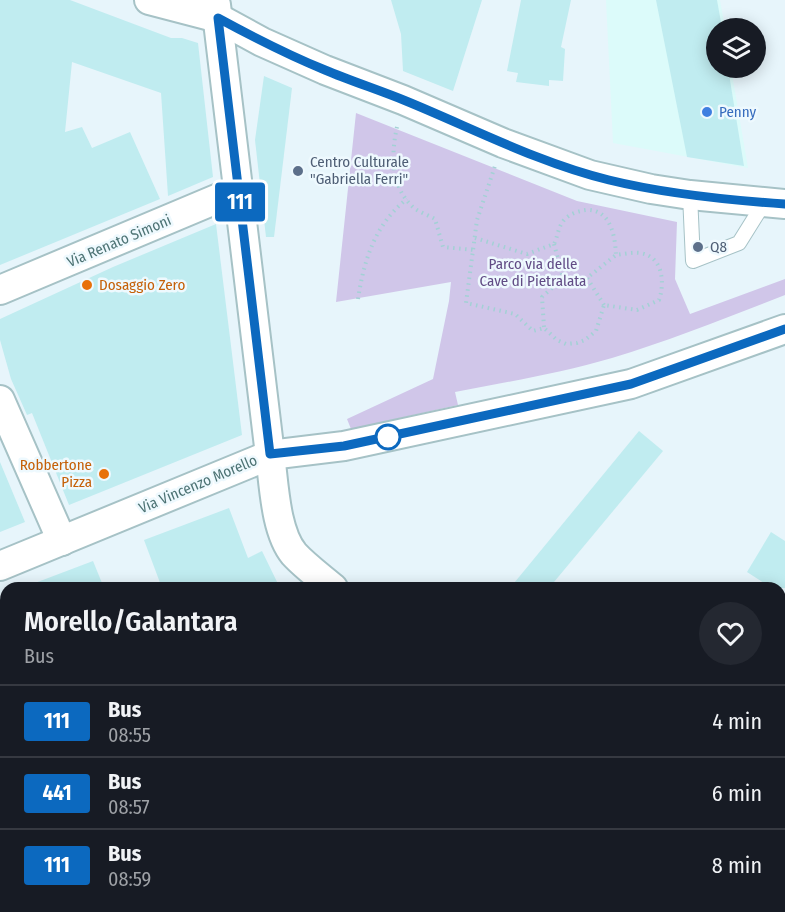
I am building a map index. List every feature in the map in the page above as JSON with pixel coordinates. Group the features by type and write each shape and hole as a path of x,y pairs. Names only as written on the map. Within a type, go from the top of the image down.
{"street":[{"path":"149,0 217,9 262,42 503,143 570,168 609,180 690,195 775,203"},
{"path":"217,9 276,496 284,538 295,555 326,582"},
{"name":"Via Renato Simoni","path":"0,290 238,190"},
{"name":"Via Vincenzo Morello","path":"0,566 270,454 344,446 631,384 785,329"},
{"path":"0,400 62,541"}],"lane":[{"path":"690,195 693,261 739,243 775,203"}],"path":[{"path":"403,100 392,148 393,166 399,185 414,208 435,219 443,247 474,250"},
{"path":"503,143 477,220 466,303 515,314 533,331 544,328"},
{"path":"358,299 361,279 372,243 392,210 407,199"},
{"path":"563,278 554,244 559,228 573,213 591,210 602,214 615,235 616,255"},
{"path":"475,238 527,254 554,244"},
{"path":"587,278 604,305 637,310 659,300 663,288 660,271 653,258 642,253 616,255 587,278 563,278 542,297 544,328 557,340 566,344 585,340 596,331 604,305"}],"shaded area":[{"path":"606,0 720,0 723,18 706,18 706,78 733,78 748,168 613,143"}],"green space":[{"name":"Parco via delle Cave di Pietralata","path":"356,113 577,201 677,222 675,279 690,314 785,279 785,295 678,336 612,358 554,373 455,392 458,405 351,429 347,419 433,379 451,282 336,302"}],"building":[{"path":"0,0 70,0 171,38 182,38 198,43 213,177 168,196 161,93 72,62 65,132 82,127 92,148 130,132 160,199 0,265"},
{"path":"391,0 482,0 453,91 403,71 401,34"},
{"path":"521,0 571,0 561,47 565,49 563,81 549,80 549,86 516,82 518,73 507,71"},
{"name":"Penny","path":"656,0 717,0 720,18 706,18 706,78 730,78 744,166 687,157"},
{"path":"264,76 292,88 274,237 266,237 255,140"},
{"path":"216,224 242,435 69,505 32,413 27,415 11,379 0,340 0,319 113,267"},
{"path":"639,431 663,451 554,582 515,582"},
{"path":"0,462 25,522 0,532"},
{"path":"229,508 248,558 262,551 277,582 160,582 144,540"},
{"path":"771,532 785,541 785,582 763,582 747,572"},
{"path":"93,561 102,582 38,582"}],"bus line":[{"name":"111","path":"785,204 651,189 609,180 570,168 325,70 262,42 218,18 270,454 344,446 631,384 785,329"}],"place":[{"name":"Penny","path":"707,112"},
{"name":"Centro Culturale \"Gabriella Ferri\"","path":"298,171"},
{"name":"Q8","path":"698,247"},
{"name":"Dosaggio Zero","path":"87,285"},
{"name":"Robbertone Pizza","path":"104,474"}]}
